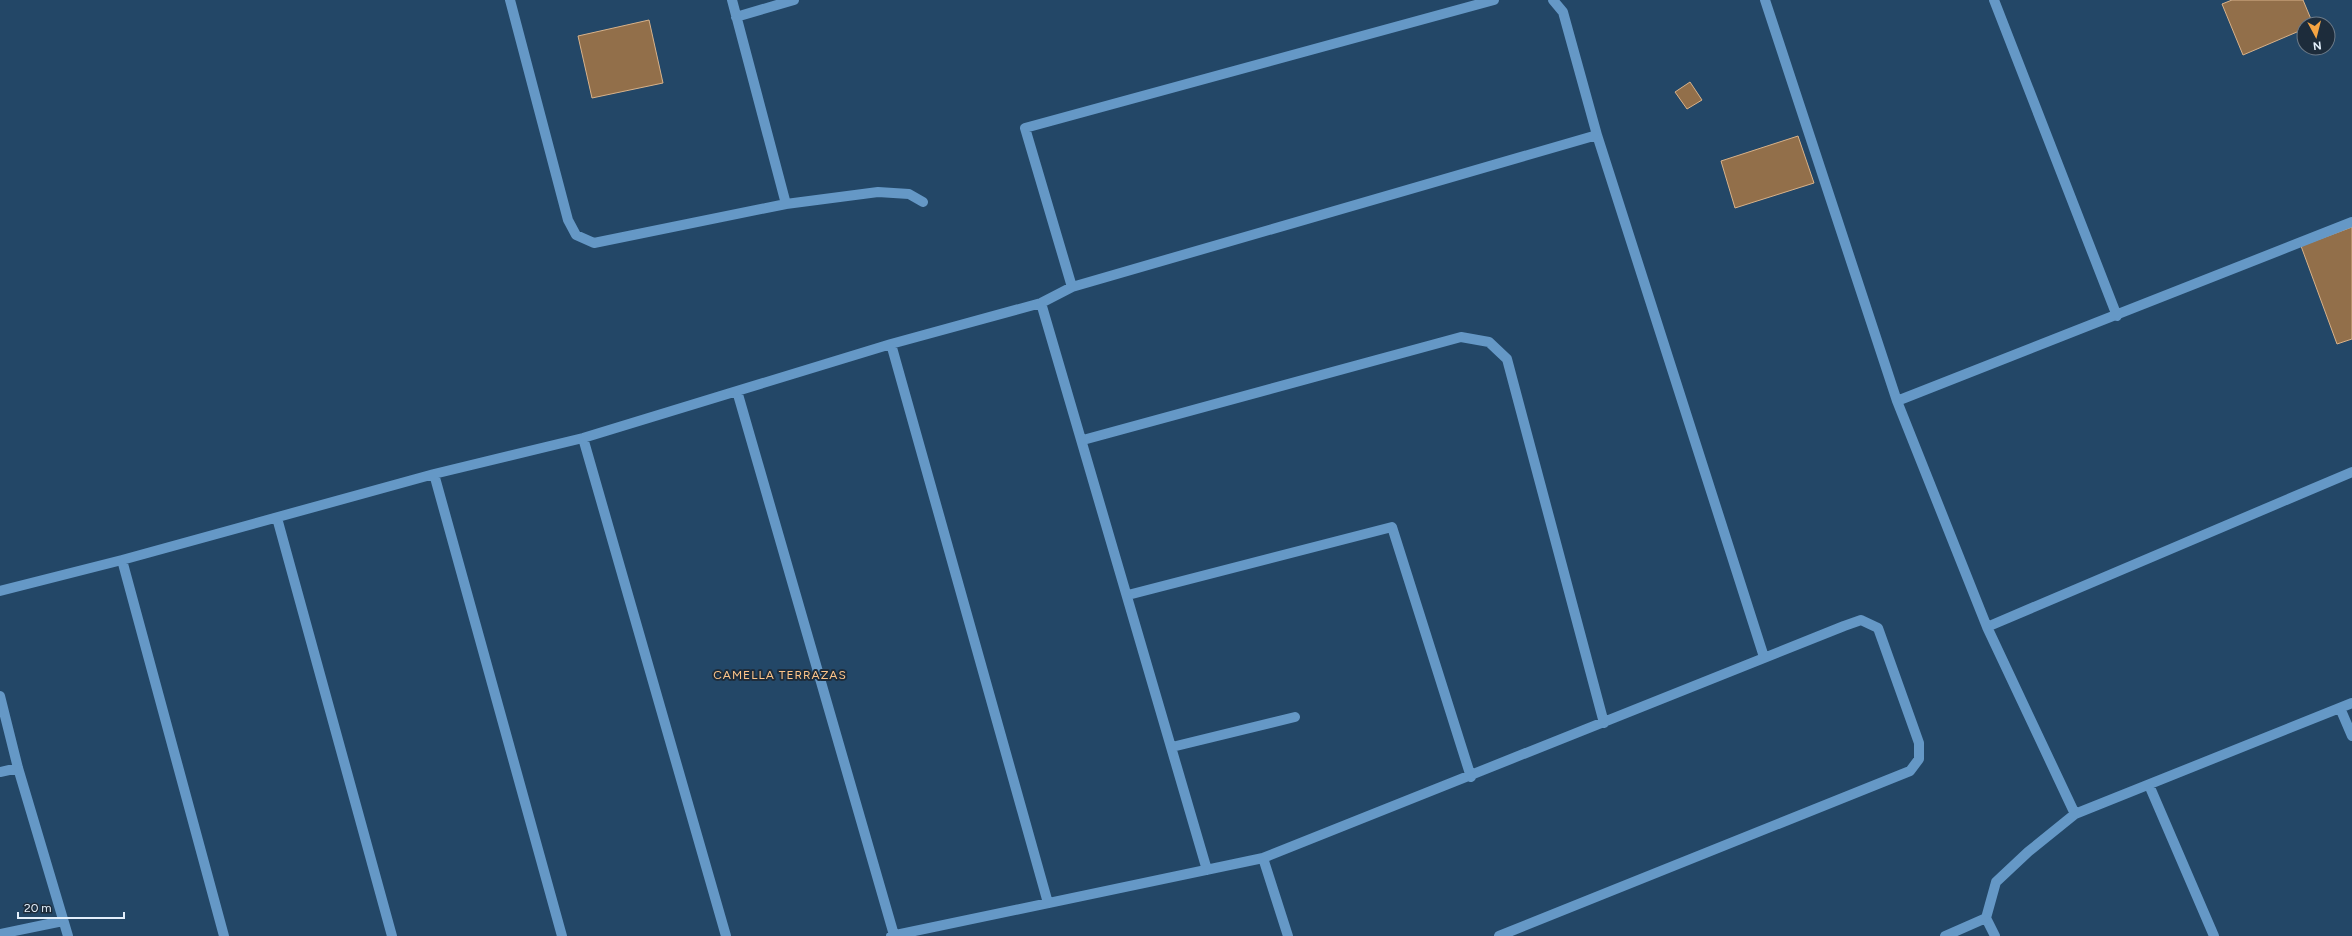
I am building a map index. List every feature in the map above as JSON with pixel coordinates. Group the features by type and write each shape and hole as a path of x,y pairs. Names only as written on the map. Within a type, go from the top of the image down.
{"street":[{"path":"510,0 568,220 576,235 594,242 786,204 878,192 909,194 923,202"},
{"path":"732,0 786,204"},
{"path":"736,17 794,0"},
{"path":"1072,288 1025,128 1494,0"},
{"path":"1553,0 1563,12 1597,135 1764,656"},
{"path":"1765,0 1897,400 1987,627 2075,814"},
{"path":"1994,0 2117,316"},
{"path":"0,591 122,560 434,474 583,438 891,344 1041,302 1072,288 1597,135"},
{"path":"1897,400 2117,316 2352,222"},
{"path":"1041,302 1083,440 1208,870"},
{"path":"1083,440 1461,338 1489,342 1507,360 1604,723"},
{"path":"891,344 1048,903"},
{"path":"737,391 892,936 1263,858 1604,723 1764,656 1861,620 1878,628 1920,743 1919,759 1910,771 1499,936"},
{"path":"583,438 726,936"},
{"path":"1987,627 2352,472"},
{"path":"434,474 562,936"},
{"path":"277,518 392,936"},
{"path":"1128,595 1392,527 1470,777"},
{"path":"122,560 224,936"},
{"path":"0,696 18,768 68,936"},
{"path":"1995,936 1986,918 1996,882 2028,852 2075,814 2352,704"},
{"path":"2340,708 2352,736"},
{"path":"1172,747 1296,717"},
{"path":"0,772 18,768"},
{"path":"2149,785 2214,936"},
{"path":"1263,858 1288,936"},
{"path":"1944,936 1986,918"},
{"path":"0,934 63,921"}],"building":[{"path":"2232,0 2303,0 2310,16 2296,16 2296,32 2243,55 2222,4"},
{"path":"649,20 663,83 592,98 578,36"},
{"path":"1690,82 1702,100 1687,109 1675,92"},
{"path":"1798,136 1814,183 1735,208 1721,161"},
{"path":"2352,227 2352,339 2337,344 2301,246"}],"district":[{"name":"CAMELLA TERRAZAS","path":"780,675"}]}
